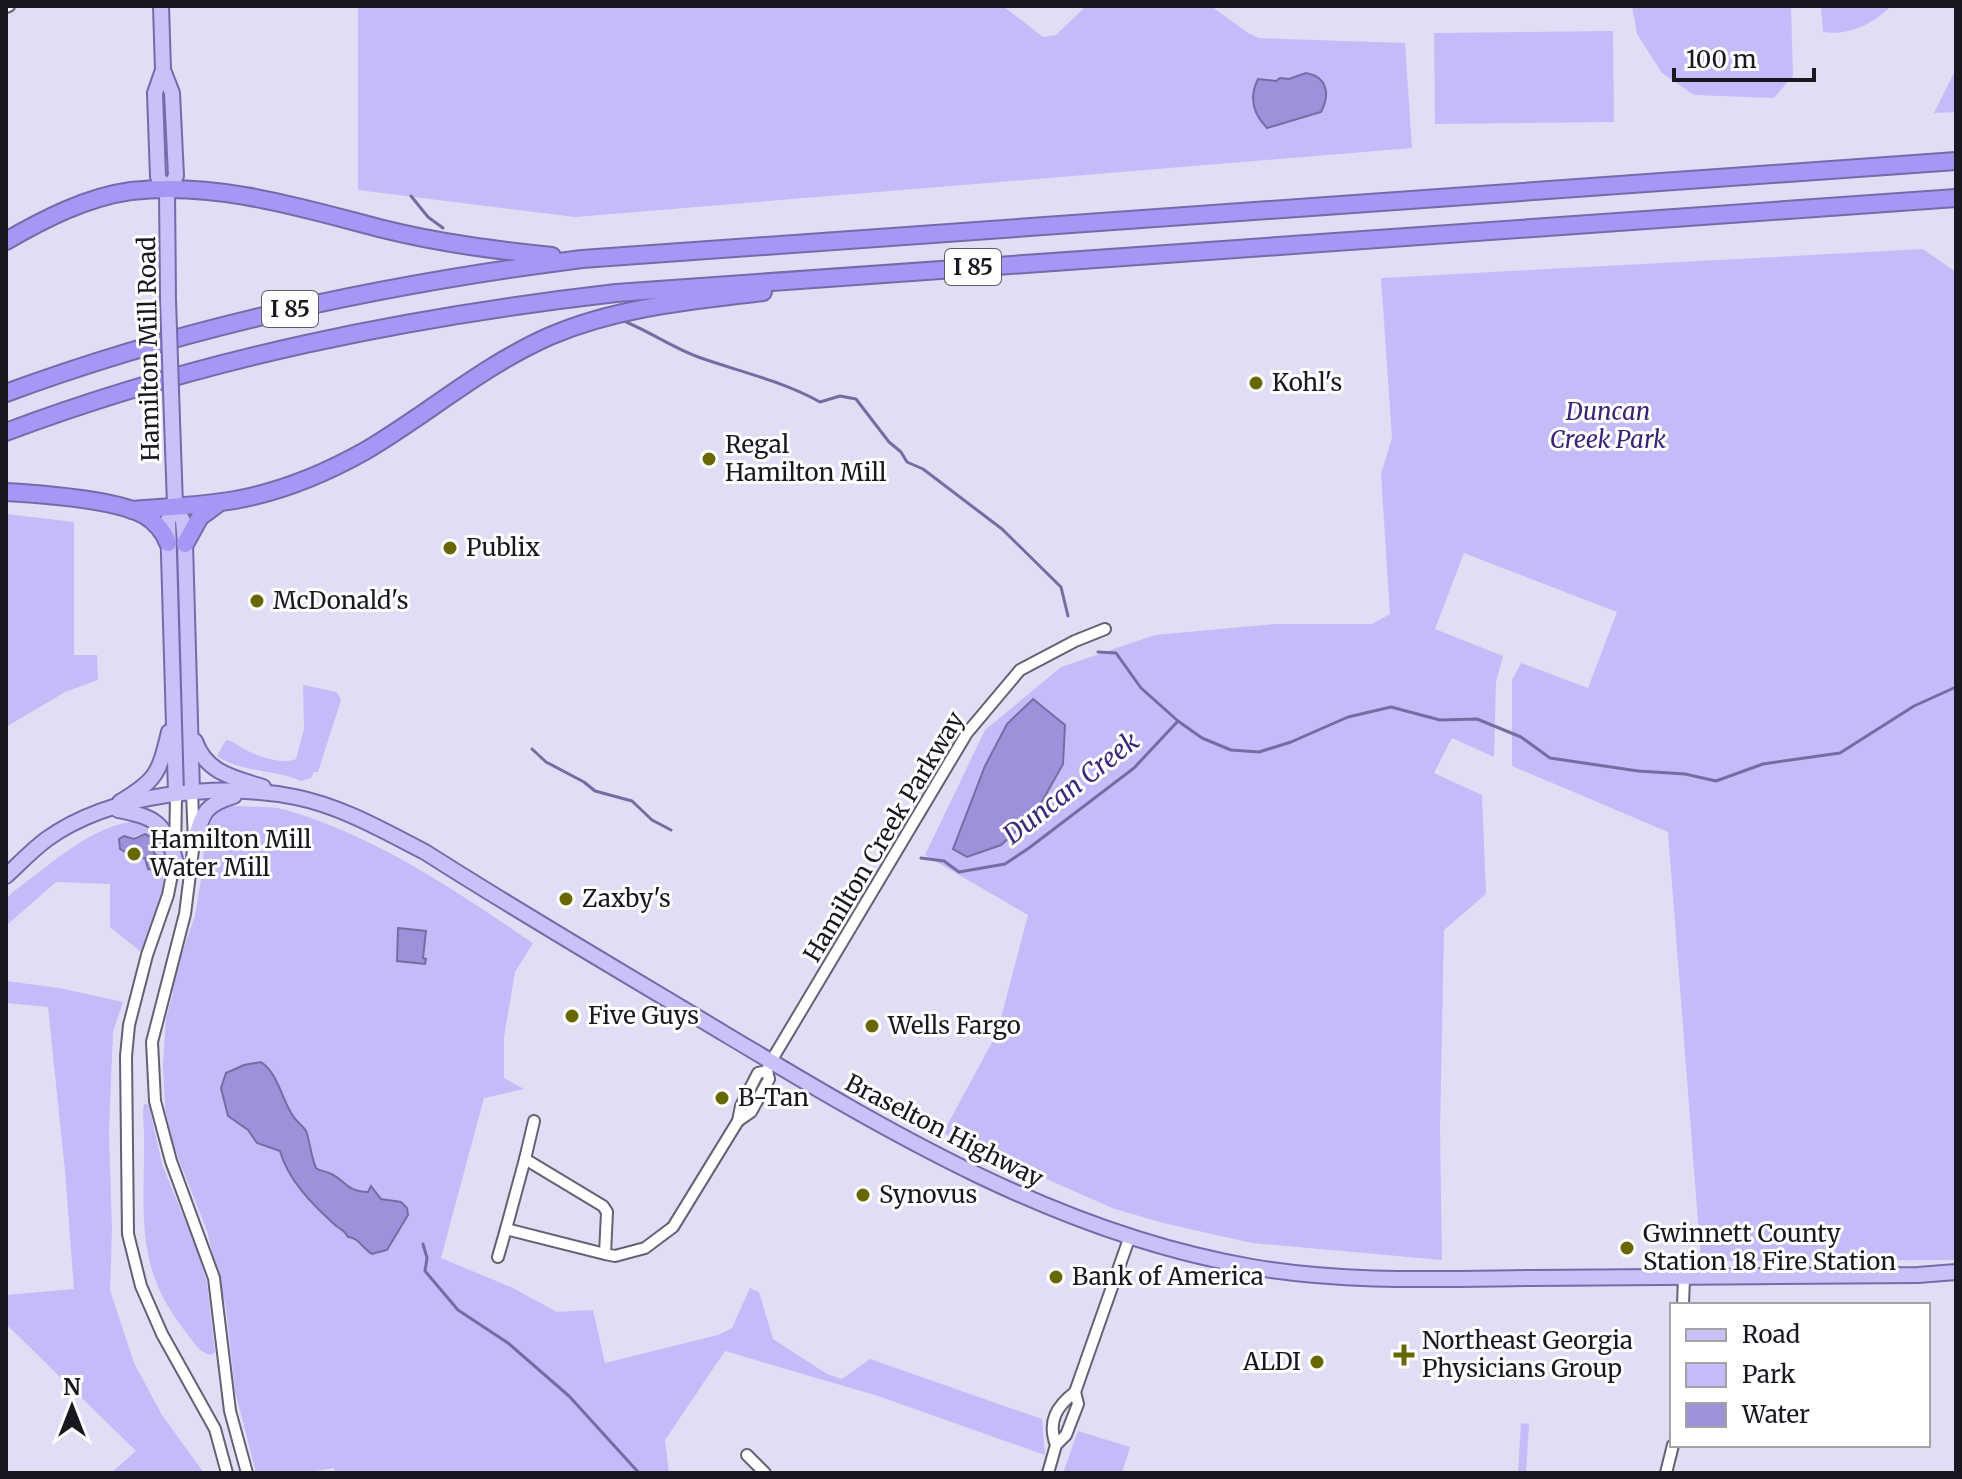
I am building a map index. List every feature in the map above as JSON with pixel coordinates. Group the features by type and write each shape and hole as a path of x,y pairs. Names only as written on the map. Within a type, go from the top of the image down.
{"highway":[{"name":"I 85","path":"6,393 150,345 313,303 449,277 582,259 1956,161"},
{"path":"6,241 68,210 106,196 132,191 196,190 258,199 463,246 582,259"},
{"name":"I 85","path":"6,432 190,372 306,343 512,305 616,293 1956,198"},
{"path":"132,510 236,500 312,477 365,450 493,365 552,335 602,317 664,304 778,291 891,273"},
{"path":"6,492 81,500 132,510 152,521 177,544 200,517 221,501"}],"main road":[{"name":"Hamilton Mill Road","path":"161,6 163,70 172,93 176,176 167,191 168,300 175,505 183,521 177,544 173,712 176,794"},
{"name":"Hamilton Mill Road","path":"177,544 192,792"},
{"path":"110,808 152,780 160,767 173,712"},
{"path":"190,725 200,756 220,773 297,797"},
{"path":"194,842 203,813 214,802 247,791"},
{"name":"Braselton Highway","path":"6,876 48,838 79,821 110,808 176,794 247,791 297,797 332,808 425,852 769,1067 983,1178 1044,1206 1130,1236 1250,1267 1328,1277 1684,1277 1956,1272"},
{"path":"110,808 157,821 168,836 175,859"}],"street":[{"name":"Hamilton Creek Parkway","path":"506,1229 615,1256 645,1248 673,1227 738,1121 741,1106 758,1073 769,1067 967,733 1020,670 1105,629"},
{"path":"192,792 194,842 185,914 152,1042 155,1101 171,1161 214,1278 230,1411 247,1473"},
{"path":"176,794 175,859 168,895 147,955 129,1025 126,1056 128,1234 141,1286 162,1334 215,1429 227,1473"},
{"path":"498,1257 534,1121"},
{"path":"525,1159 603,1206 607,1212 605,1254"},
{"path":"1056,1445 1052,1434 1055,1412 1075,1392 1130,1236"},
{"path":"1683,1303 1684,1277"},
{"path":"1048,1473 1056,1445 1066,1435 1078,1404 1075,1392"},
{"path":"1666,1473 1672,1447"},
{"path":"747,1455 765,1473"}],"green space":[{"path":"358,6 1003,6 1043,37 1056,35 1086,6 1211,6 1259,38 1405,43 1412,148 575,217 358,190"},
{"path":"1632,6 1791,6 1793,76 1774,98 1694,95 1662,73 1637,34"},
{"path":"1821,6 1891,6 1860,27 1832,33 1823,32"},
{"path":"1613,31 1614,122 1435,124 1434,33"},
{"path":"1956,69 1956,112 1934,113"},
{"name":"Duncan Creek Park","path":"1923,249 1956,272 1956,1260 1701,1261 1668,832 1512,766 1512,680 1521,663 1588,688 1617,612 1464,553 1435,629 1503,656 1496,682 1494,757 1452,738 1434,773 1482,795 1486,894 1444,930 1440,1131 1442,1260 1252,1243 1163,1223 1112,1208 943,1133 997,1033 1028,915 925,855 985,730 1061,667 1155,635 1275,624 1372,624 1390,614 1381,474 1392,438 1381,278"},
{"path":"6,514 74,522 74,655 97,655 98,680 65,692 6,727"},
{"path":"303,685 337,692 341,700 318,772 314,772 311,778 301,781 237,765 217,756 226,740 270,759 296,759 304,729"},
{"path":"220,807 286,810 352,834 445,885 533,943 515,972 504,1037 504,1078 524,1089 484,1098 441,1258 513,1288 557,1312 593,1310 605,1363 718,1335 732,1328 750,1288 759,1292 773,1339 827,1374 842,1379 870,1359 1042,1419 1045,1455 878,1396 725,1351 665,1440 669,1473 336,1473 334,1468 304,1473 256,1473 235,1391 226,1308 207,1231 174,1147 165,1109 163,1065 166,1018 173,993 171,983 195,916 203,867 204,834"},
{"path":"143,820 155,824 167,852 160,905 141,952 110,927 110,884 56,882 6,926 6,899 14,891 74,846 124,823","holes":["138,835 153,838 154,853 160,858 148,861 123,851 130,839"]},
{"path":"6,981 59,988 123,1002 113,1032 109,1132 110,1290 134,1363 162,1415 204,1473 111,1473 136,1451 6,1324 6,1295 74,1289 48,1007 6,1003"},
{"path":"144,1104 149,1105 162,1164 199,1255 207,1283 215,1352 211,1355 196,1346 168,1307 149,1260 144,1213"},
{"path":"1521,1423 1529,1424 1526,1473 1518,1473"},
{"path":"1078,1431 1130,1447 1122,1473 1063,1473"}],"water":[{"path":"1306,73 1319,78 1325,88 1326,99 1321,112 1267,128 1258,117 1254,105 1258,79 1276,81"},
{"path":"1033,699 1065,725 1063,764 1035,814 1001,845 967,857 953,849 985,766 1007,724"},
{"path":"145,834 153,838 154,853 162,860 162,869 148,869 145,858 138,859 120,849 119,839 124,836 134,839"},
{"path":"398,928 426,931 425,964 397,961"},
{"path":"261,1062 272,1073 289,1110 306,1131 316,1168 360,1191 368,1192 371,1186 381,1199 401,1202 407,1208 408,1215 387,1250 372,1254 355,1239 348,1237 302,1191 280,1151 257,1143 248,1130 228,1116 221,1088 226,1073"}],"waterway":[{"path":"411,196 428,217 443,228"},
{"path":"621,320 690,354 776,383 820,402 840,396 856,399 907,462 923,469 1002,529 1061,587 1068,616"},
{"name":"Duncan Creek","path":"1098,652 1116,653 1141,688 1178,721 1202,738 1231,750 1259,752 1291,742 1348,717 1391,707 1440,720 1477,719 1521,737 1550,758 1638,771 1685,774 1716,781 1763,764 1840,753 1914,706 1956,687"},
{"name":"Duncan Creek","path":"921,858 944,861 959,872 1005,864 1134,768 1178,721"},
{"name":"Duncan Creek","path":"532,749 546,762 595,791 632,801 652,820 671,830"},
{"path":"423,1244 427,1258 425,1271 458,1310 508,1343 569,1396 639,1473"}],"place":[{"name":"Kohl's","path":"1256,383"},
{"name":"Regal Hamilton Mill","path":"709,459"},
{"name":"Publix","path":"450,548"},
{"name":"McDonald's","path":"257,601"},
{"name":"Hamilton Mill Water Mill","path":"134,854"},
{"name":"Zaxby's","path":"566,899"},
{"name":"Five Guys","path":"572,1016"},
{"name":"Wells Fargo","path":"872,1026"},
{"name":"B-Tan","path":"722,1098"},
{"name":"Synovus","path":"863,1195"},
{"name":"Gwinnett County Station 18 Fire Station","path":"1627,1248"},
{"name":"Bank of America","path":"1056,1277"},
{"name":"Northeast Georgia Physicians Group","path":"1404,1355"},
{"name":"ALDI","path":"1317,1362"}]}
